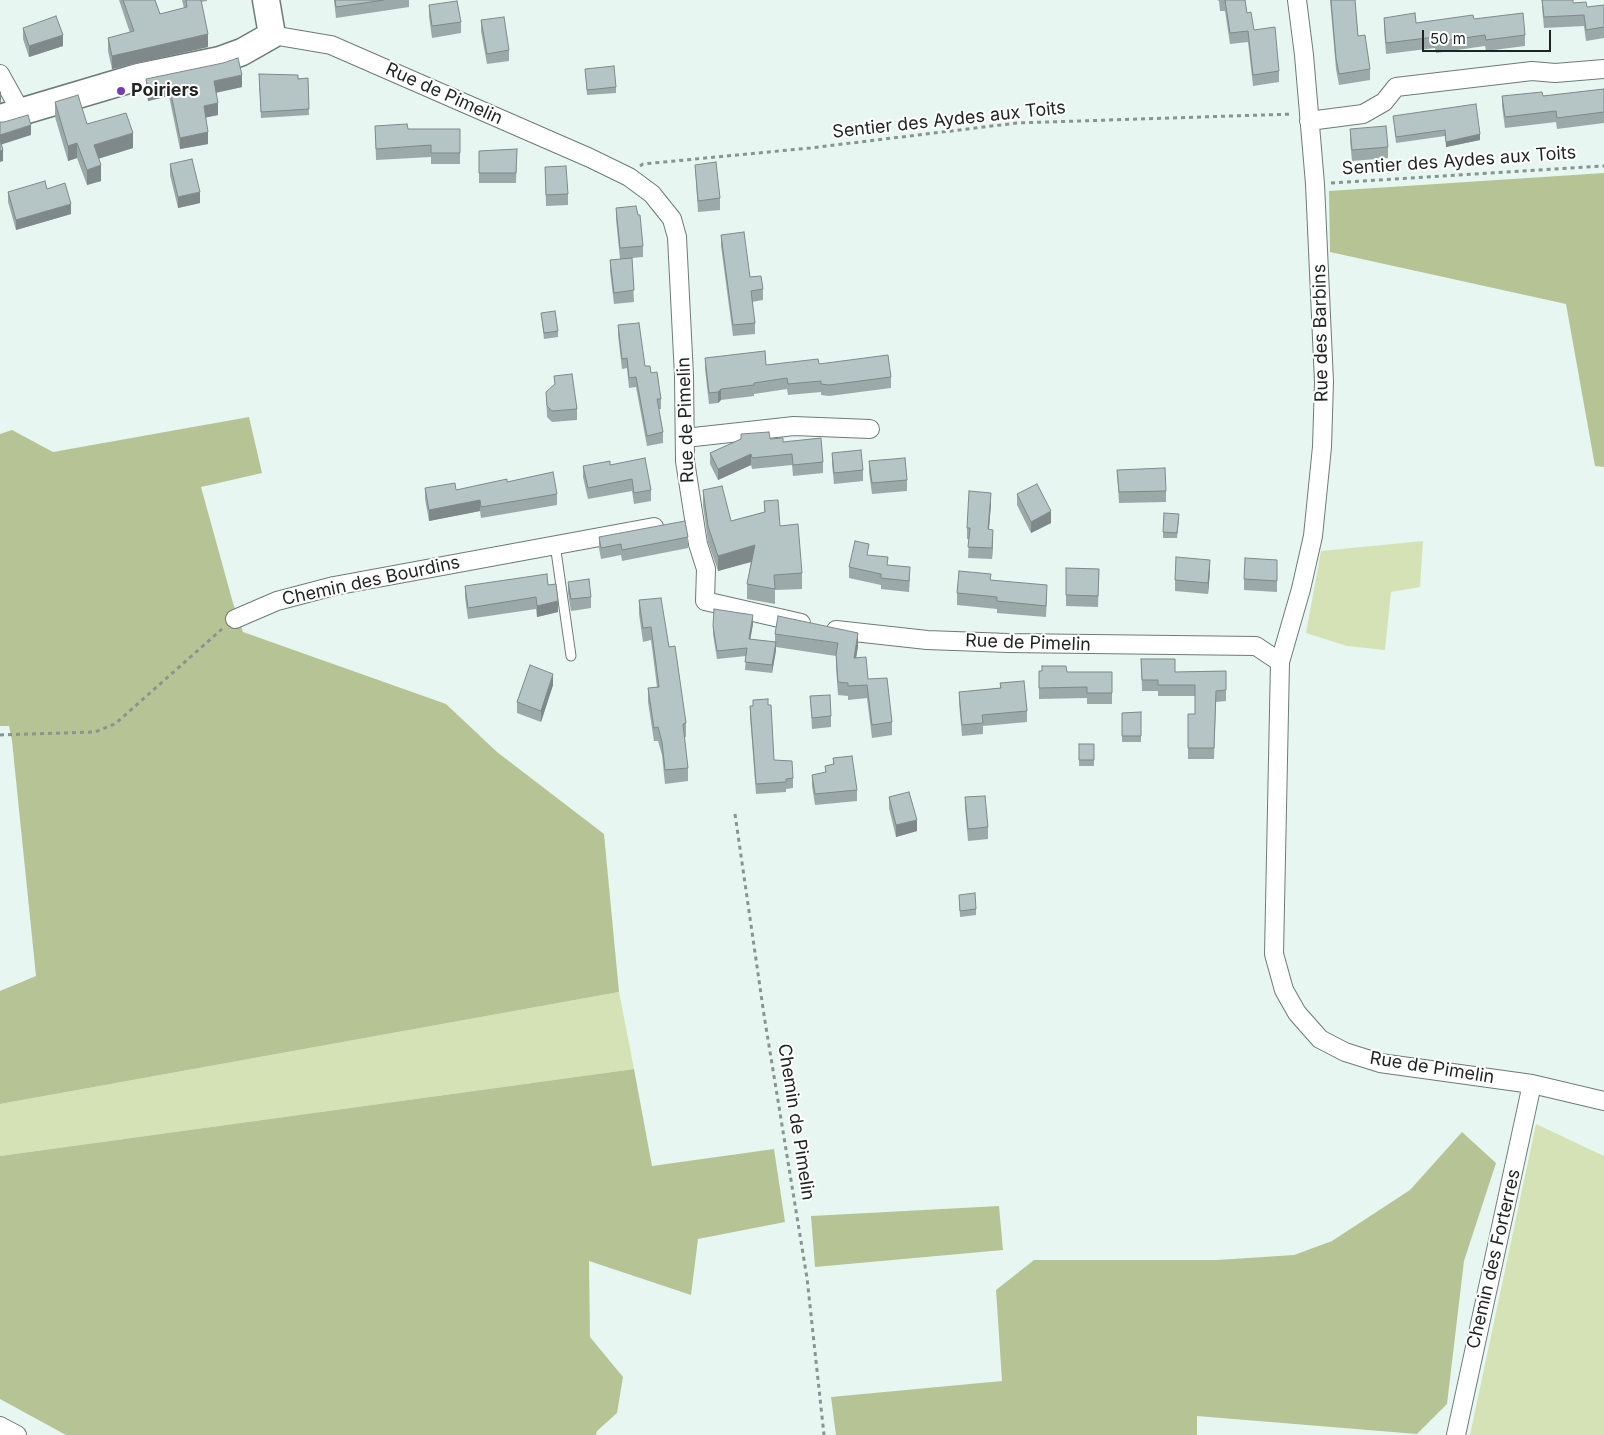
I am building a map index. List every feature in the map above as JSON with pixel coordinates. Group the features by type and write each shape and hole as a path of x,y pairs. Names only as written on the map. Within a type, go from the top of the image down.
{"main road":[{"path":"10,115 138,77 220,60 242,52 272,35 266,0"}],"street":[{"name":"Rue des Barbins","path":"1280,662 1302,588 1313,536 1322,447 1324,351 1315,184 1304,55 1297,0"},
{"name":"Rue de Pimelin","path":"272,35 331,45 439,91 629,178 652,194 664,208 672,219 677,237 687,483 706,569 705,601 771,618 852,634 927,640 1256,646 1285,642"},
{"path":"1309,117 1363,114 1384,102 1396,87 1532,71 1555,73 1604,69"},
{"path":"0,74 10,115"},
{"path":"685,438 794,426 870,429"},
{"name":"Chemin des Bourdins","path":"235,620 278,601 334,586 694,520"},
{"path":"1256,646 1280,662"},
{"name":"Rue de Pimelin","path":"1280,662 1274,954 1284,990 1297,1013 1320,1039 1345,1052 1380,1063 1532,1084 1604,1101"},
{"name":"Chemin des Forterres","path":"1456,1435 1532,1084"},
{"path":"0,1426 17,1435"}],"lane":[{"path":"555,544 571,656"}],"path":[{"name":"Sentier des Aydes aux Toits","path":"629,178 643,164 810,148 1017,123 1309,117"},
{"name":"Sentier des Aydes aux Toits","path":"1315,184 1604,166"},
{"path":"0,735 23,736 95,732 115,724 200,647 235,620"},
{"name":"Chemin de Pimelin","path":"735,814 764,1014 808,1278 824,1435"}],"green space":[{"path":"1604,173 1604,467 1595,466 1566,304 1330,252 1329,191"},
{"path":"249,417 262,473 201,487 233,603 243,632 446,704 497,752 604,834 619,992 0,1104 0,991 36,976 12,741 9,726 0,726 0,434 12,430 53,452"},
{"path":"1423,541 1420,587 1391,592 1385,650 1347,646 1306,633 1321,551"},
{"path":"619,992 634,1069 0,1156 0,1104"},
{"path":"634,1069 652,1166 774,1149 785,1222 698,1239 691,1295 589,1261 590,1337 623,1377 617,1413 597,1431 596,1435 66,1435 0,1399 0,1156"},
{"path":"1536,1124 1604,1156 1604,1435 1470,1435"},
{"path":"1462,1132 1496,1163 1464,1261 1447,1404 1417,1434 1197,1416 1197,1435 836,1435 831,1397 1002,1381 996,1290 1034,1260 1217,1260 1294,1255 1332,1241 1410,1190"},
{"path":"999,1206 1003,1250 815,1267 811,1216"}],"building":[{"path":"123,0 155,0 160,14 187,7 186,0 201,0 208,34 112,56 108,38 134,31"},
{"path":"335,0 384,0 336,7"},
{"path":"1225,0 1245,0 1247,13 1251,12 1254,30 1275,27 1279,71 1253,75 1248,31 1230,33"},
{"path":"1331,0 1355,0 1358,36 1365,35 1370,69 1339,74"},
{"path":"1542,0 1573,0 1573,3 1586,2 1587,7 1604,5 1604,27 1586,30 1584,15 1544,17"},
{"path":"457,1 461,22 432,26 429,5"},
{"path":"1415,13 1416,23 1473,15 1474,19 1523,13 1525,35 1486,40 1485,35 1436,42 1435,37 1386,43 1384,18"},
{"path":"56,16 63,35 29,46 23,28"},
{"path":"504,17 509,50 487,54 481,20"},
{"path":"238,58 242,75 214,81 218,103 204,106 208,132 180,138 169,84 148,89 146,79 223,63"},
{"path":"614,66 616,87 587,90 585,69"},
{"path":"259,74 298,75 298,79 308,78 309,109 261,112"},
{"path":"1604,89 1604,112 1557,118 1556,111 1505,117 1502,96 1542,92 1543,96"},
{"path":"78,95 87,124 126,113 133,133 94,145 101,165 87,170 77,143 68,146 55,102"},
{"path":"1476,104 1480,134 1446,142 1445,130 1396,137 1393,116"},
{"path":"28,115 31,125 0,135 0,122"},
{"path":"407,124 408,129 460,129 460,153 431,153 431,145 376,149 375,126"},
{"path":"1386,126 1388,147 1352,150 1350,129"},
{"path":"0,140 3,150 0,151"},
{"path":"517,149 516,173 479,173 479,151"},
{"path":"192,159 200,192 178,197 170,164"},
{"path":"716,162 720,198 698,201 695,165"},
{"path":"566,166 568,194 546,195 545,167"},
{"path":"45,181 47,189 65,183 71,204 16,220 8,192"},
{"path":"636,206 638,215 640,215 643,246 620,248 616,208"},
{"path":"744,232 750,277 761,276 763,289 751,291 755,323 733,325 721,235"},
{"path":"632,258 634,290 614,293 610,260"},
{"path":"555,311 558,331 544,333 541,313"},
{"path":"639,323 645,366 650,366 651,373 657,372 661,399 657,399 663,432 647,436 636,377 629,378 627,358 622,359 618,325"},
{"path":"765,351 766,365 818,359 819,364 888,355 891,377 829,385 821,384 821,381 788,384 787,378 721,389 718,392 709,393 705,358"},
{"path":"572,374 577,409 552,411 547,406 546,392 555,384 554,376"},
{"path":"769,432 770,439 783,438 783,442 821,438 823,462 793,465 792,454 752,458 751,454 718,469 710,453 741,439 741,434"},
{"path":"861,450 863,470 834,473 832,453"},
{"path":"645,458 651,490 634,493 632,479 588,488 583,466 610,461 610,465"},
{"path":"905,458 907,480 872,483 869,461"},
{"path":"1165,468 1166,491 1119,492 1117,470"},
{"path":"553,472 557,494 481,507 480,500 429,510 425,488 455,483 456,490 507,479 507,482"},
{"path":"1037,484 1051,511 1031,522 1017,494"},
{"path":"722,486 731,521 765,512 764,501 778,500 780,526 798,524 802,573 774,575 775,589 747,584 755,545 718,556 708,526 703,490"},
{"path":"969,491 991,493 988,529 993,530 992,548 968,547 970,528 967,528"},
{"path":"1164,513 1179,514 1177,533 1163,532"},
{"path":"685,521 688,537 622,550 621,544 601,548 599,537"},
{"path":"855,541 869,544 867,555 888,557 887,565 910,567 909,581 881,578 881,574 849,567"},
{"path":"1176,557 1210,560 1208,583 1175,580"},
{"path":"1245,558 1277,560 1277,581 1244,579"},
{"path":"1066,568 1099,569 1098,596 1066,595"},
{"path":"959,571 991,574 990,580 1047,585 1046,606 997,601 997,597 957,593"},
{"path":"547,574 548,585 556,584 558,601 537,606 536,597 468,608 465,586"},
{"path":"589,579 591,597 571,599 568,582"},
{"path":"661,598 669,647 675,646 686,723 683,724 688,768 665,770 662,742 658,727 654,728 648,688 659,687 651,627 643,628 639,600"},
{"path":"714,609 753,615 749,639 776,642 772,665 745,662 747,648 717,651 713,626"},
{"path":"778,616 858,633 854,658 866,657 868,679 887,678 892,722 872,725 867,685 848,686 848,683 838,682 836,654 838,643 775,634"},
{"path":"1141,659 1175,659 1175,672 1226,671 1226,690 1216,691 1214,748 1188,748 1188,714 1195,714 1195,685 1158,685 1158,680 1142,680"},
{"path":"530,665 553,674 541,711 517,702"},
{"path":"1042,666 1066,666 1067,672 1112,672 1112,693 1087,693 1087,687 1039,688 1039,671 1042,671"},
{"path":"1024,681 1027,711 982,715 983,723 962,725 959,692 1001,688 1000,683"},
{"path":"830,695 831,716 812,718 810,696"},
{"path":"768,699 768,705 771,705 774,760 792,761 793,778 786,779 786,782 756,784 750,706 753,706 753,700"},
{"path":"1141,712 1141,736 1122,736 1122,713"},
{"path":"1079,744 1094,744 1094,760 1079,760"},
{"path":"852,756 857,790 815,794 812,775 826,772 825,766 834,764 833,758"},
{"path":"909,792 917,820 896,825 889,797"},
{"path":"985,796 988,827 968,829 965,797"},
{"path":"975,893 976,909 960,911 959,895"}],"place":[{"name":"Poiriers","path":"121,91"}]}
